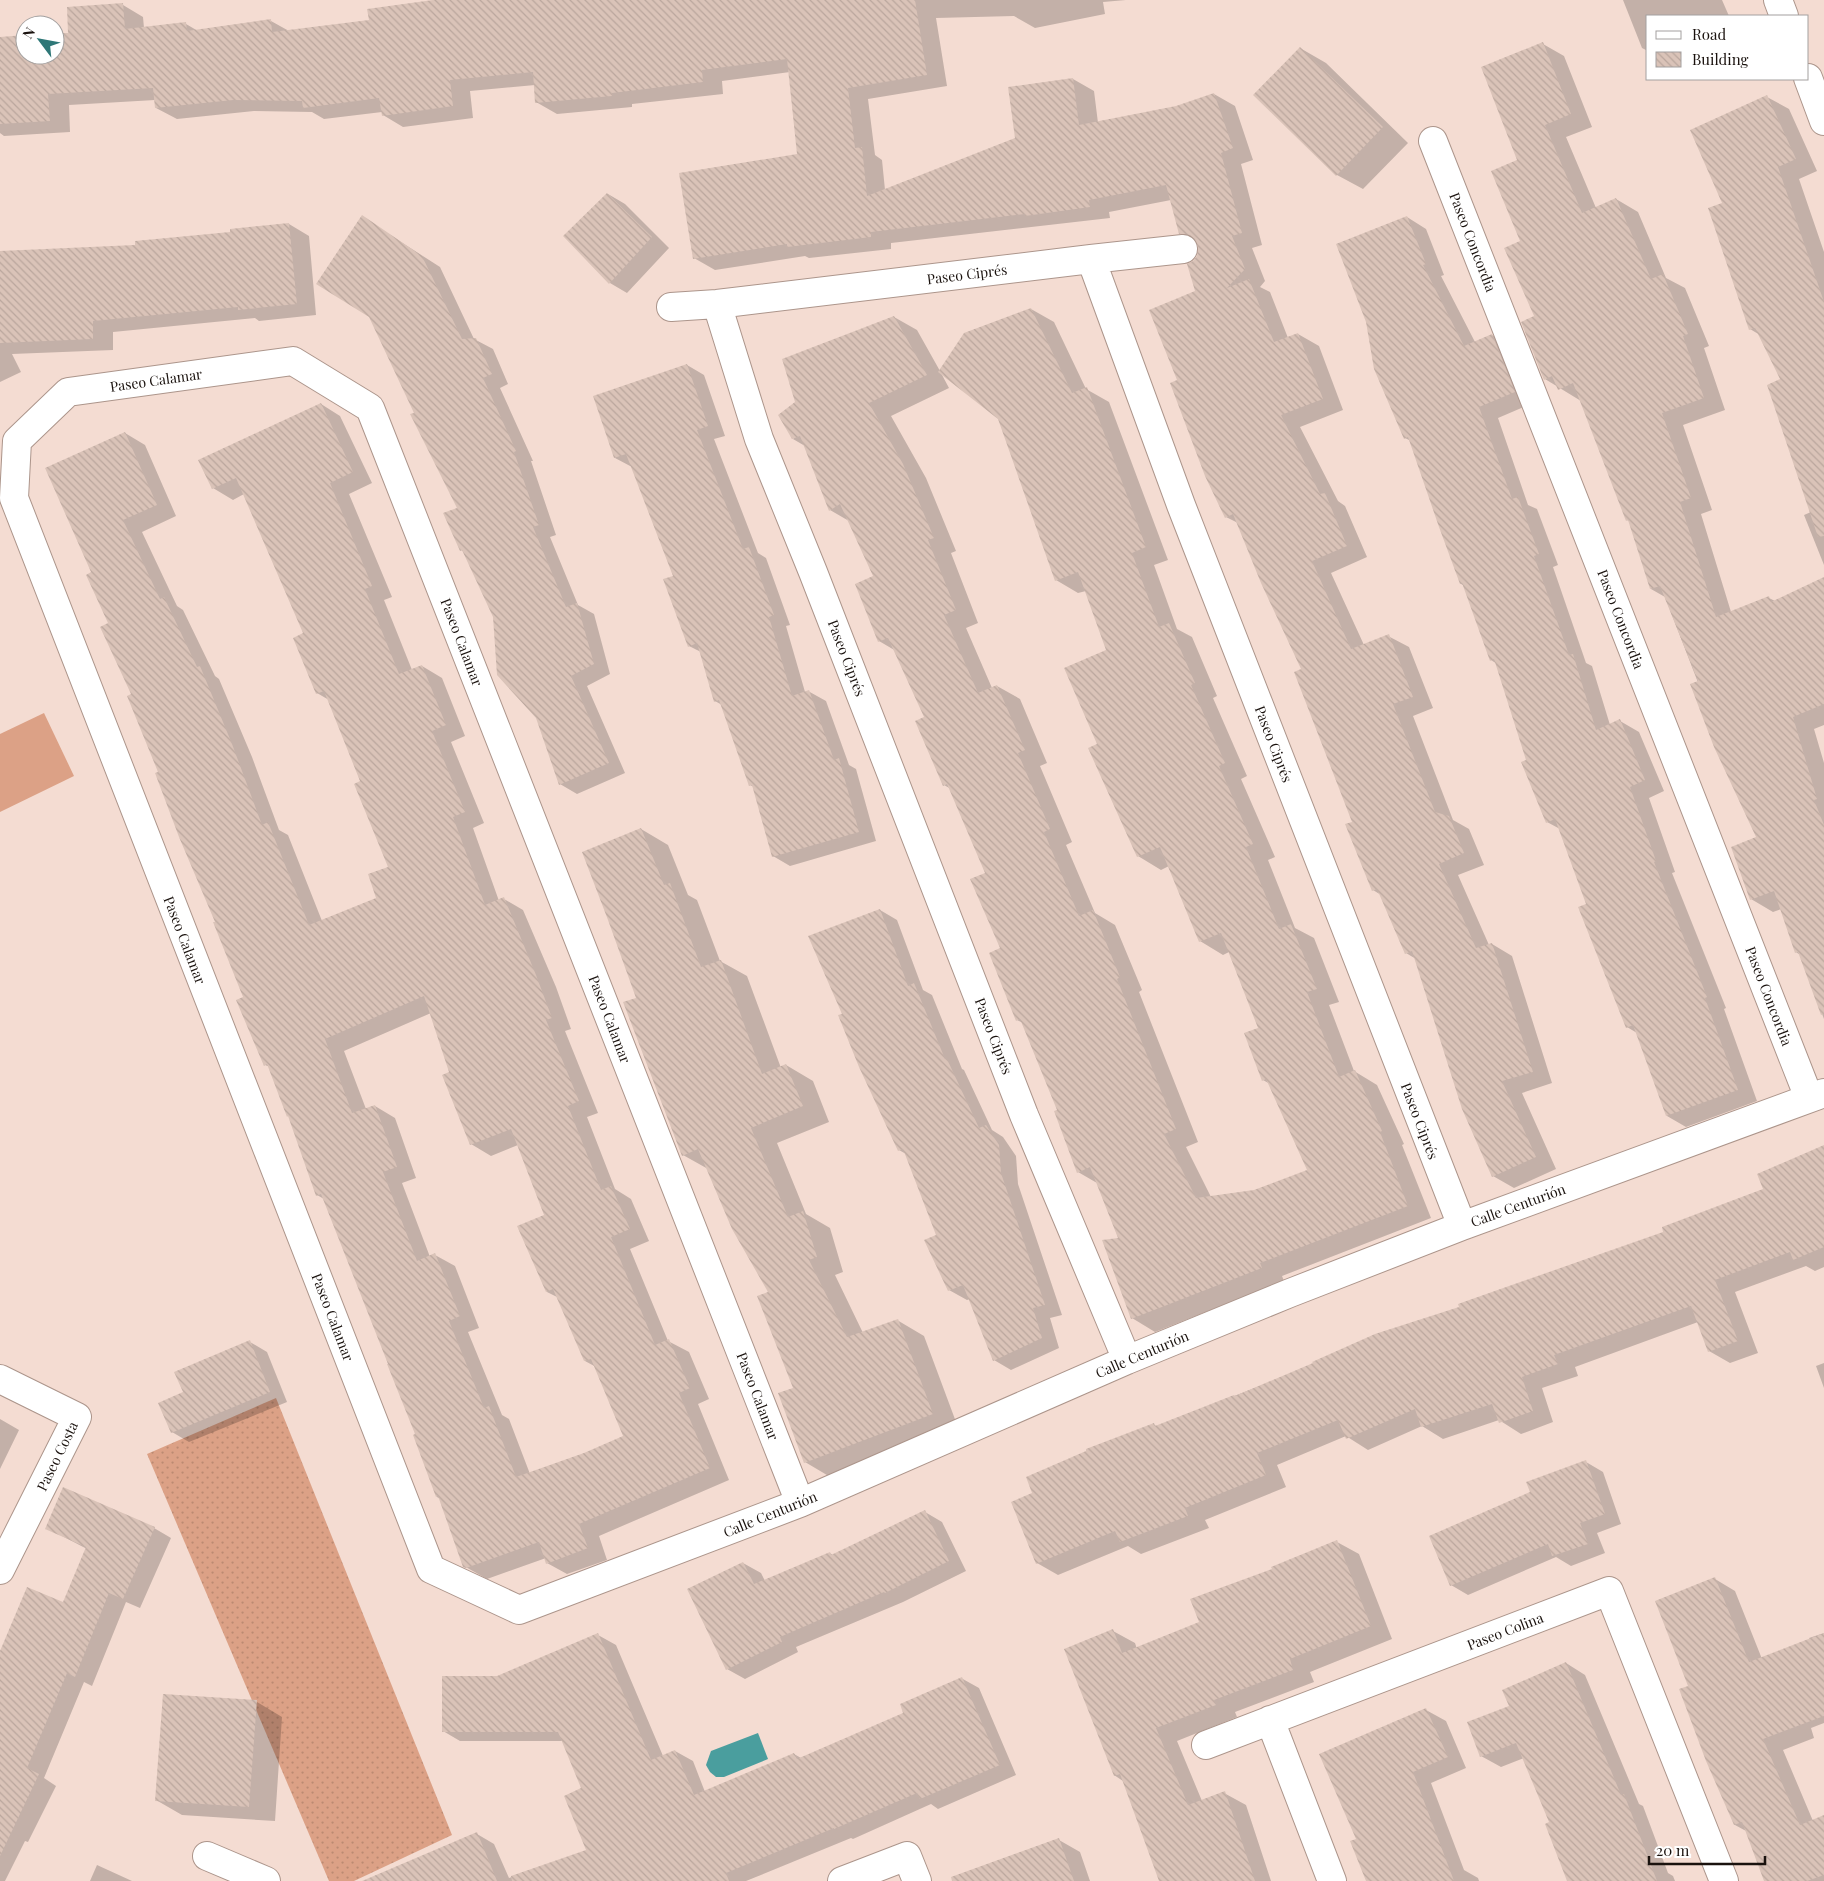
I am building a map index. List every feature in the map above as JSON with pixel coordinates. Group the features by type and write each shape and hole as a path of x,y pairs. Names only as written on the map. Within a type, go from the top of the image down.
{"street":[{"path":"1778,0 1784,15"},
{"path":"1809,80 1824,121"},
{"name":"Paseo Concordia","path":"1433,141 1817,1095"},
{"name":"Paseo Ciprés","path":"1127,1360 1024,1115 824,599 759,439 716,304 1183,249"},
{"name":"Paseo Ciprés","path":"1092,259 1182,505 1421,1126 1462,1226"},
{"path":"671,307 716,304"},
{"name":"Paseo Calamar","path":"467,1586 431,1569 14,498 17,441 68,392 293,361 370,408 800,1503"},
{"name":"Calle Centurión","path":"467,1586 519,1610 800,1503 1127,1360 1281,1296 1462,1226 1817,1095"},
{"name":"Paseo Costa","path":"0,1380 77,1416 0,1570"},
{"name":"Paseo Colina","path":"1270,1720 1609,1591 1724,1881"},
{"path":"1206,1745 1270,1720 1332,1881"},
{"path":"208,1856 262,1880"},
{"path":"842,1881 907,1856 917,1881"}],"shaded area":[{"path":"44,713 74,776 0,812 0,734"},
{"path":"276,1398 452,1835 354,1881 329,1881 147,1454"}],"water":[{"path":"758,1733 768,1759 724,1777 716,1777 710,1772 706,1765 711,1751"}],"building":[{"path":"433,0 915,0 927,75 848,88 855,148 862,147 867,196 1015,138 1008,87 1073,78 1079,125 1176,106 1214,93 1233,148 1221,153 1242,233 1232,236 1245,269 1227,288 1249,279 1274,342 1298,333 1323,399 1281,415 1320,494 1325,493 1347,546 1312,561 1351,649 1389,634 1413,697 1393,704 1435,812 1449,816 1464,853 1439,864 1476,948 1492,943 1533,1072 1502,1081 1536,1157 1492,1177 1462,1109 1412,951 1405,954 1377,889 1372,891 1345,824 1352,822 1294,672 1301,669 1261,583 1233,514 1225,518 1205,476 1170,383 1177,380 1149,310 1195,291 1187,264 1197,256 1198,247 1195,239 1190,235 1179,234 1166,185 1089,200 1090,207 1025,216 1025,214 871,232 871,237 787,247 787,244 693,259 679,173 797,154 787,59 702,70 703,82 612,93 612,96 535,103 533,72 450,80 453,106 382,116 379,98 303,108 302,101 233,100 155,108 153,88 48,94 50,121 0,124 0,37 15,36 15,65 65,65 65,33 68,33 67,7 123,3 125,29 186,22 187,31 271,19 272,32 369,20 367,9"},
{"path":"1543,42 1571,114 1545,125 1582,213 1616,198 1651,279 1663,274 1688,334 1683,336 1704,398 1662,413 1691,498 1680,502 1716,617 1769,596 1771,602 1824,577 1824,704 1793,717 1817,799 1814,800 1824,825 1824,1014 1821,1015 1798,952 1795,953 1774,891 1750,900 1731,847 1756,837 1714,747 1690,684 1698,681 1660,586 1650,589 1628,520 1626,521 1573,383 1558,390 1552,376 1544,380 1521,322 1534,316 1504,248 1520,241 1491,171 1517,160 1481,67"},
{"path":"1300,47 1383,127 1336,176 1253,95"},
{"path":"1767,95 1796,159 1778,167 1824,302 1824,536 1818,537 1767,385 1780,379 1755,328 1749,330 1708,208 1722,203 1690,130"},
{"path":"607,193 652,237 609,284 563,236"},
{"path":"362,215 422,256 462,339 476,338 492,374 483,378 516,451 514,452 539,525 533,527 566,607 577,603 594,664 571,676 609,763 559,785 536,718 497,675 493,617 443,513 457,508 410,414 414,413 369,317 316,284"},
{"path":"1407,216 1426,264 1423,265 1464,346 1492,334 1515,392 1479,407 1512,499 1518,497 1539,554 1534,556 1569,655 1573,654 1596,730 1620,719 1645,780 1630,787 1656,861 1654,862 1707,997 1705,998 1738,1090 1666,1116 1633,1025 1626,1028 1578,907 1586,904 1555,819 1546,823 1521,762 1526,760 1494,659 1490,661 1462,583 1460,584 1408,437 1404,439 1374,369 1366,322 1336,244"},
{"path":"289,223 297,304 238,310 238,307 93,321 93,339 0,343 0,251 135,245 135,241 230,232 230,229"},
{"path":"1031,308 1072,393 1087,387 1146,547 1132,553 1159,627 1169,623 1195,683 1191,685 1225,763 1219,766 1253,844 1246,847 1279,929 1291,924 1317,989 1307,992 1339,1077 1355,1070 1382,1131 1380,1132 1408,1206 1260,1263 1262,1268 1131,1319 1102,1240 1118,1238 1090,1167 1077,1173 1054,1111 1057,1110 1020,1019 1016,1021 989,953 1000,948 970,879 985,873 947,784 943,786 915,721 924,717 888,638 878,642 855,584 873,576 840,504 829,511 800,436 792,439 778,415 795,402 782,359 894,316 927,375 869,403 903,464 934,538 928,540 956,610 944,615 978,693 997,685 1025,750 1018,753 1050,829 1044,832 1079,916 1093,910 1120,977 1117,979 1176,1129 1164,1134 1196,1198 1254,1190 1307,1170 1266,1079 1262,1081 1244,1033 1258,1028 1221,933 1199,942 1160,847 1137,857 1088,748 1097,744 1064,668 1106,650 1078,572 1055,581 998,419 938,372 964,333"},
{"path":"687,364 708,426 697,430 743,549 749,547 774,615 769,617 792,696 809,690 834,760 839,758 859,832 772,857 752,785 749,786 719,700 714,702 697,643 688,647 663,579 673,576 626,454 614,458 593,396"},
{"path":"321,403 353,472 330,483 372,586 365,589 399,674 422,665 446,725 432,731 465,812 453,817 485,905 504,897 552,1018 546,1020 579,1101 568,1106 601,1190 611,1186 630,1229 611,1237 655,1345 669,1339 690,1388 679,1393 710,1468 579,1524 588,1548 546,1564 539,1542 466,1568 463,1567 438,1496 436,1497 413,1435 415,1434 321,1194 316,1196 288,1116 267,1064 264,1066 236,1000 243,997 155,773 158,772 127,696 131,694 100,627 108,623 86,575 91,572 45,468 125,432 157,505 123,520 160,599 164,597 197,667 200,666 262,825 268,822 309,925 376,898 368,874 388,867 354,784 360,781 324,691 316,694 293,638 303,633 236,478 212,489 198,460","holes":["424,996 449,1072 442,1075 470,1145 511,1129 544,1215 517,1226 546,1292 553,1289 584,1361 591,1359 623,1436 584,1453 516,1477 489,1406 484,1408 449,1321 460,1316 435,1253 417,1261 383,1172 397,1167 375,1105 352,1113 325,1039"]},
{"path":"641,828 664,885 670,883 701,967 721,960 762,1074 786,1064 803,1106 751,1128 788,1217 803,1211 817,1257 809,1260 847,1337 898,1319 933,1414 804,1463 778,1393 793,1388 757,1296 768,1292 732,1229 698,1149 682,1156 623,1002 636,998 582,852"},
{"path":"880,909 908,986 914,983 945,1059 947,1059 979,1128 986,1125 999,1145 1001,1173 1045,1305 1033,1308 1042,1338 993,1361 963,1285 948,1291 924,1240 936,1235 903,1149 898,1151 859,1067 838,1015 842,1014 808,936"},
{"path":"1824,1145 1824,1247 1793,1260 1790,1252 1715,1280 1738,1341 1708,1352 1691,1306 1554,1355 1558,1364 1522,1377 1533,1411 1499,1423 1492,1404 1421,1427 1415,1409 1346,1439 1338,1420 1257,1453 1266,1475 1185,1508 1188,1516 1120,1542 1115,1531 1036,1564 1011,1502 1032,1493 1026,1477 1086,1451 1086,1449 1154,1423 1155,1426 1235,1396 1375,1334 1459,1307 1458,1304 1663,1232 1662,1227 1763,1189 1757,1174"},
{"path":"250,1340 270,1392 171,1433 158,1403 183,1392 174,1372"},
{"path":"1586,1460 1605,1514 1580,1523 1588,1544 1552,1556 1548,1544 1450,1586 1429,1536 1530,1492 1526,1482"},
{"path":"63,1487 155,1527 123,1599 109,1593 75,1677 67,1673 27,1768 39,1774 0,1856 0,1651 27,1587 63,1602 86,1547 45,1529"},
{"path":"925,1510 949,1561 885,1593 780,1637 782,1642 726,1670 687,1589 743,1562 754,1584 830,1552 831,1555"},
{"path":"1337,1540 1371,1626 1290,1659 1293,1670 1214,1700 1216,1705 1156,1728 1188,1805 1225,1791 1255,1881 1159,1881 1120,1774 1114,1776 1064,1649 1113,1629 1122,1653 1199,1622 1190,1599 1272,1569 1271,1567"},
{"path":"1715,1577 1749,1662 1824,1633 1824,1716 1763,1739 1800,1825 1824,1815 1824,1875 1807,1881 1764,1881 1742,1822 1734,1825 1706,1761 1679,1689 1688,1686 1655,1601"},
{"path":"598,1633 651,1760 675,1750 694,1795 794,1753 797,1759 903,1713 900,1704 962,1677 1000,1765 920,1799 917,1793 726,1873 729,1881 512,1881 511,1876 586,1850 564,1796 581,1788 558,1732 442,1732 442,1676 497,1676"},
{"path":"1566,1662 1621,1795 1624,1794 1657,1881 1567,1881 1545,1824 1549,1822 1516,1743 1480,1757 1467,1722 1509,1706 1502,1690"},
{"path":"163,1694 257,1700 249,1807 155,1801"},
{"path":"1426,1708 1448,1757 1413,1772 1454,1881 1366,1881 1350,1841 1356,1839 1319,1754"},
{"path":"477,1832 497,1881 362,1881"},
{"path":"1059,1838 1074,1881 952,1881 951,1877"}]}
